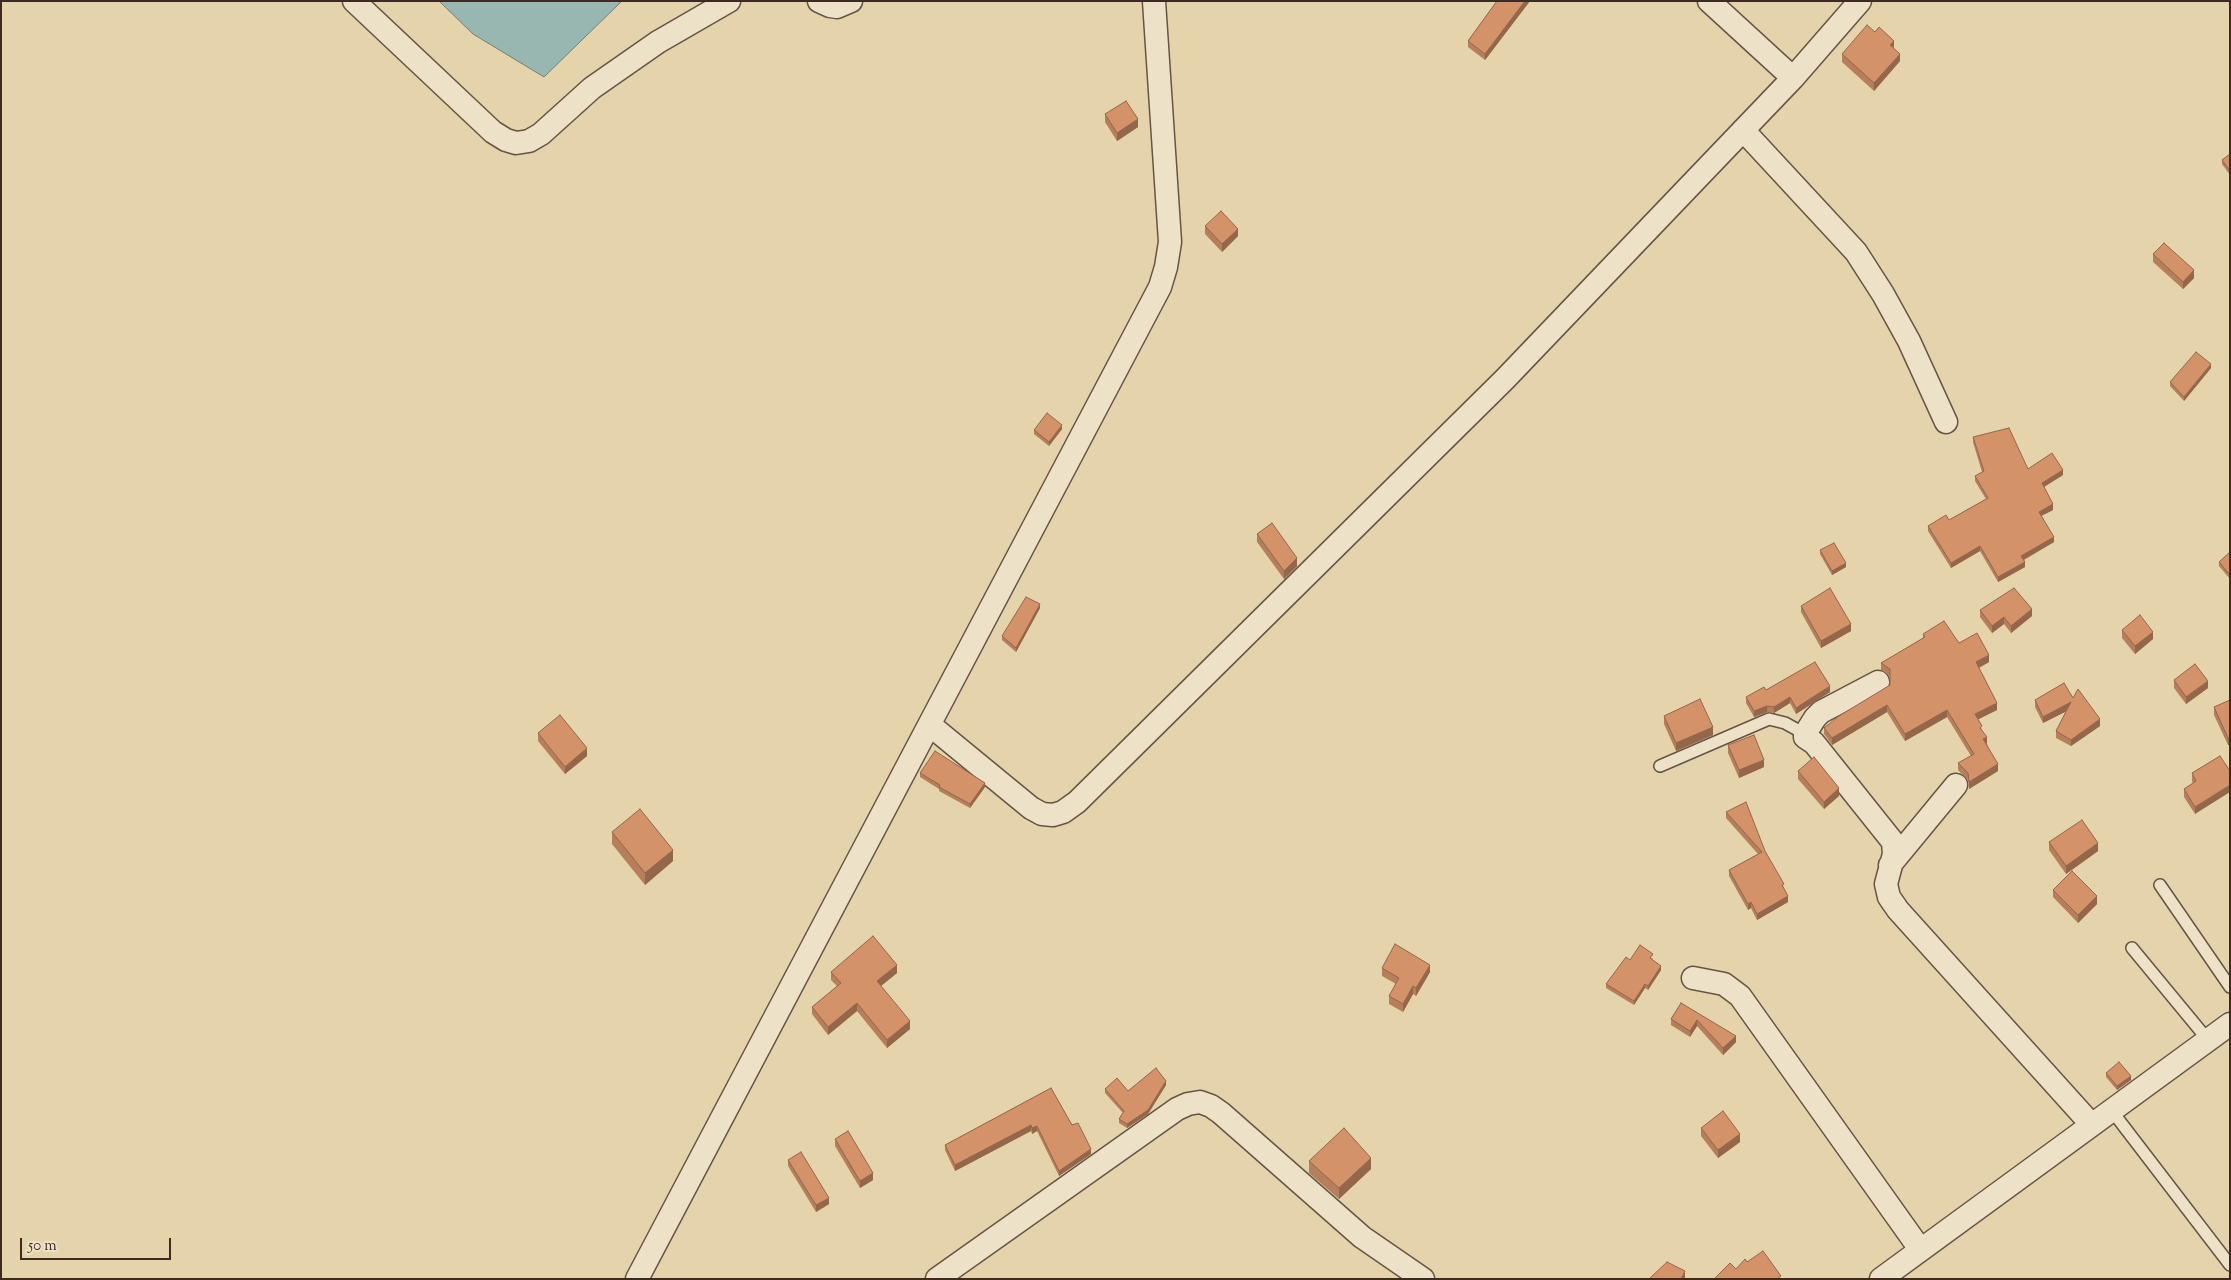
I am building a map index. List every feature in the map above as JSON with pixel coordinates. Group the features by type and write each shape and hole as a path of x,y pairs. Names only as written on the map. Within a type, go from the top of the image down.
{"street":[{"path":"354,1 493,132 506,140 516,143 529,141 541,134 592,88 658,42 729,1"},
{"path":"819,1 837,7 851,1"},
{"path":"637,1279 1160,287 1166,267 1170,242 1154,1"},
{"path":"1709,1 1793,78"},
{"path":"930,725 1031,808 1042,814 1053,815 1063,812 1077,802 1505,379 1793,78 1860,1"},
{"path":"1742,130 1856,252 1883,294 1909,341 1946,422"},
{"path":"1878,682 1821,712 1805,734 1892,842 1894,848 1886,884 1889,898 2091,1124"},
{"path":"1890,866 1956,785"},
{"path":"1693,978 1724,984 1740,996 1920,1249"},
{"path":"1881,1279 2230,1024"},
{"path":"937,1279 1177,1109 1188,1104 1200,1102 1211,1106 1221,1113 1362,1237 1422,1279"}],"lane":[{"path":"1660,766 1768,719 1785,723 1805,734"},
{"path":"2160,885 2230,987"},
{"path":"2132,948 2208,1040"},
{"path":"2112,1110 2230,1265"}],"water":[{"path":"439,1 622,1 544,77 473,34"}],"building":[{"path":"1497,1 1525,1 1485,54 1468,41"},
{"path":"1867,25 1875,32 1879,27 1894,41 1890,45 1900,54 1874,83 1842,54"},
{"path":"1126,101 1138,119 1117,133 1105,114"},
{"path":"2230,154 2230,171 2222,160"},
{"path":"1221,211 1238,229 1222,244 1205,226"},
{"path":"2164,243 2194,270 2183,282 2153,254"},
{"path":"2196,352 2211,364 2184,397 2170,382"},
{"path":"1047,413 1062,425 1049,442 1034,430"},
{"path":"2009,428 2028,469 2052,453 2063,470 2042,483 2053,504 2039,512 2054,537 2021,556 2025,562 1998,577 1980,546 1951,563 1928,526 1946,515 1949,520 1988,498 1975,476 1984,471 1973,437"},
{"path":"1272,523 1297,558 1284,571 1257,534"},
{"path":"1834,543 1846,563 1832,571 1820,550"},
{"path":"2230,552 2230,575 2219,562"},
{"path":"1830,588 1851,624 1821,641 1801,606"},
{"path":"2014,588 2032,609 2011,626 2004,617 1992,626 1980,610"},
{"path":"1026,597 1040,604 1016,648 1002,636"},
{"path":"2140,615 2153,632 2135,646 2122,630"},
{"path":"1944,621 1959,643 1977,633 1989,655 1976,662 1997,703 1975,714 1982,726 1980,728 1987,737 1983,739 1998,764 1969,782 1968,773 1958,763 1974,754 1947,710 1905,734 1887,705 1832,738 1824,728 1839,716 1890,685 1890,669 1881,663 1925,637 1923,634"},
{"path":"1815,662 1830,686 1796,708 1790,697 1774,707 1767,706 1754,711 1746,697 1764,687 1766,690"},
{"path":"2195,664 2208,681 2186,697 2174,680"},
{"path":"2064,683 2073,698 2078,689 2100,719 2071,740 2056,731 2071,702 2043,717 2035,700"},
{"path":"1700,699 1713,727 1676,743 1664,716"},
{"path":"2230,700 2230,737 2228,738 2214,707"},
{"path":"560,715 587,748 565,767 538,733"},
{"path":"1754,735 1764,760 1739,770 1728,745"},
{"path":"935,751 985,783 970,804 939,787 940,785 920,773"},
{"path":"2220,756 2230,771 2230,785 2195,807 2184,789 2196,781 2192,773"},
{"path":"1814,757 1839,788 1824,802 1798,771"},
{"path":"1746,802 1765,851 1784,884 1782,885 1788,896 1757,914 1751,902 1748,904 1729,870 1762,852 1726,812"},
{"path":"640,809 673,850 645,873 612,832"},
{"path":"2082,820 2098,843 2066,866 2049,842"},
{"path":"2072,871 2097,896 2078,915 2053,890"},
{"path":"873,936 897,965 877,981 910,1021 887,1040 857,1003 828,1027 812,1007 841,983 831,972"},
{"path":"1395,944 1430,965 1416,988 1413,986 1403,1004 1389,996 1399,978 1382,968"},
{"path":"1640,945 1653,954 1650,958 1661,966 1648,986 1645,984 1634,1001 1606,984 1626,957 1630,960"},
{"path":"1681,1003 1736,1036 1723,1048 1697,1020 1690,1031 1671,1019"},
{"path":"2119,1062 2131,1076 2117,1086 2106,1073"},
{"path":"1156,1068 1166,1081 1148,1110 1127,1124 1119,1119 1124,1111 1105,1089 1117,1078 1128,1091"},
{"path":"1051,1088 1072,1125 1078,1123 1091,1149 1059,1171 1037,1126 1032,1128 1031,1125 955,1165 945,1145"},
{"path":"1723,1111 1740,1134 1718,1150 1701,1128"},
{"path":"1344,1128 1371,1158 1339,1188 1309,1161"},
{"path":"848,1131 873,1173 860,1181 835,1139"},
{"path":"801,1152 829,1198 816,1205 788,1160"},
{"path":"1763,1251 1781,1276 1777,1279 1714,1279 1730,1263 1736,1269 1745,1259 1747,1262"},
{"path":"1667,1262 1685,1271 1681,1279 1649,1279"}]}
